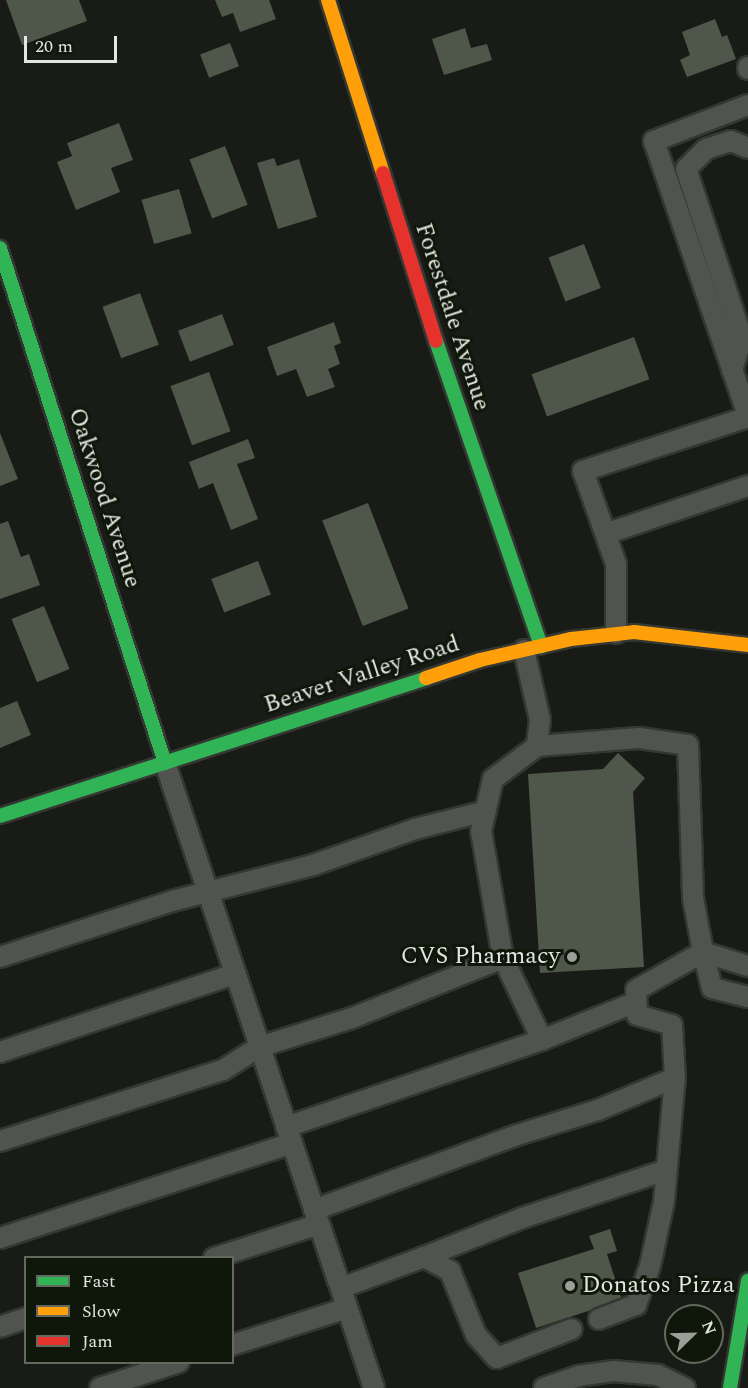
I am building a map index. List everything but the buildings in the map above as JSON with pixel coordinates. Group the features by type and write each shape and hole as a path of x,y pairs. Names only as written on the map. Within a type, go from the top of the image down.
{"street":[{"name":"Forestdale Avenue","path":"328,0 533,648"},
{"name":"Oakwood Avenue","path":"0,248 165,763"},
{"name":"Beaver Valley Road","path":"0,816 480,660 616,633 666,633 748,645"},
{"path":"730,1388 748,1281"}],"lane":[{"path":"616,633 616,564 608,533 583,471 748,417 654,141 748,105"},
{"path":"732,370 742,338 686,169 706,149 731,141 748,148"},
{"path":"608,533 748,486"},
{"path":"533,648 540,720 537,746"},
{"path":"542,1040 503,958 481,831 493,779 537,746 639,738 688,745 693,898 703,952 712,988 748,997"},
{"path":"165,763 374,1388"},
{"path":"0,957 172,901 209,894 486,811"},
{"path":"703,952 748,966"},
{"path":"0,1238 289,1135 542,1040 636,996 703,952"},
{"path":"0,1141 223,1070 260,1047 352,1018 503,958"},
{"path":"0,1052 235,974"},
{"path":"599,1319 636,1305 650,1266 666,1170 675,1078 672,1025 637,1015 636,996"},
{"path":"217,1256 598,1110 675,1078"},
{"path":"341,1288 522,1218 666,1170"},
{"path":"424,1257 450,1271 476,1335 497,1358 572,1329"},
{"path":"234,1344 347,1308"},
{"path":"0,1326 24,1319"},
{"path":"100,1388 173,1364"},
{"path":"544,1388 578,1376 613,1371 658,1375 686,1388"}],"traffic: fast":[{"path":"0,248 165,763"},
{"path":"436,341 541,646"},
{"path":"0,816 426,678"},
{"path":"730,1388 748,1281"}],"traffic: slow":[{"path":"328,0 383,173"},
{"path":"426,678 480,660 571,639 634,632 748,645"}],"traffic: jam":[{"path":"383,173 436,341"}],"place":[{"name":"CVS Pharmacy","path":"572,957"},
{"name":"Donatos Pizza","path":"570,1286"}]}
